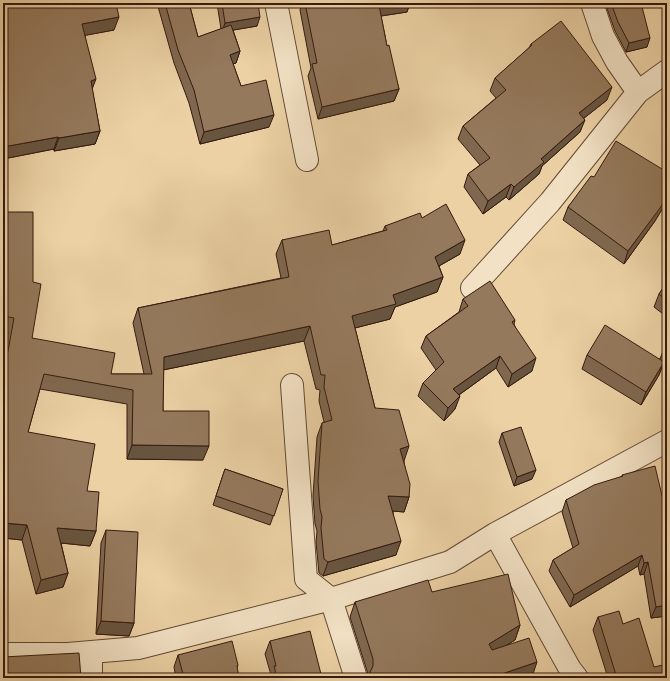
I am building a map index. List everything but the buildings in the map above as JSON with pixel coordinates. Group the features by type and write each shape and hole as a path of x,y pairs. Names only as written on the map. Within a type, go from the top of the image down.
{"street":[{"path":"276,3 307,160"},
{"path":"592,3 603,36 617,62 638,92"},
{"path":"472,288 550,202 638,92 667,71"},
{"path":"292,385 306,579 331,599 356,678"},
{"path":"3,654 68,654 138,648 331,599 450,562 495,534 667,441"},
{"path":"495,534 570,669 577,678"},
{"path":"91,652 91,678"}]}
